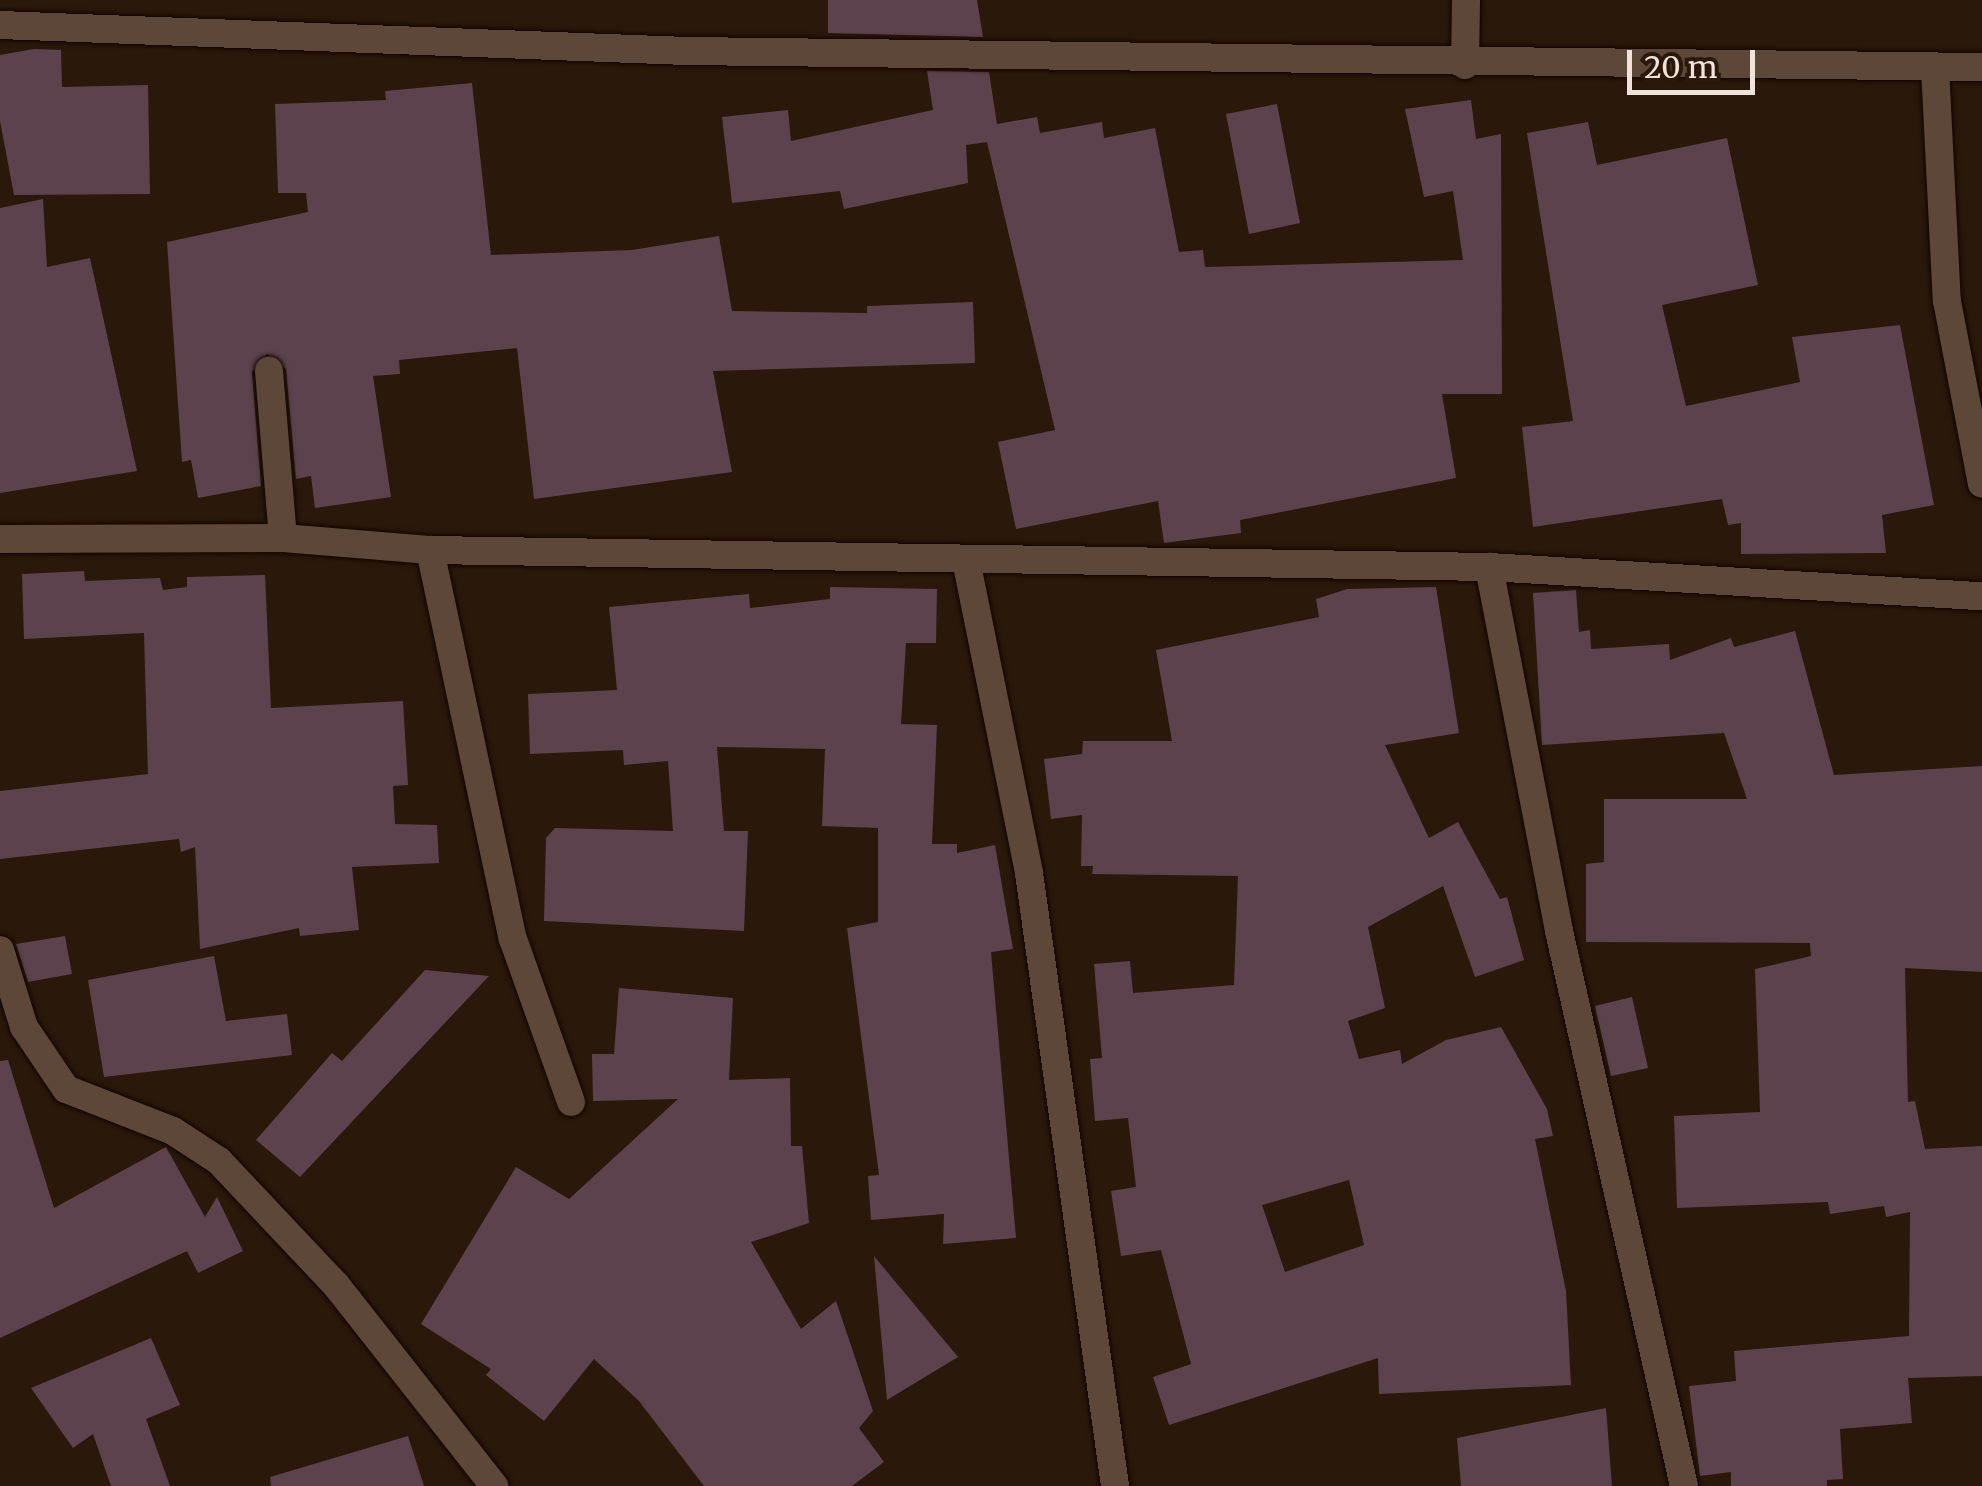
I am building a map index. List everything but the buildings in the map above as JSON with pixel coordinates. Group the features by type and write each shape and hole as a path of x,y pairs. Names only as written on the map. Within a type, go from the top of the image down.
{"street":[{"path":"1464,65 1466,0"},
{"path":"0,25 686,51 1464,65 1982,67"},
{"path":"1934,68 1947,301 1982,484"},
{"path":"269,371 283,538"},
{"path":"0,539 283,538 430,550 1490,567 1982,596"},
{"path":"430,550 514,939 571,1102"},
{"path":"966,560 1028,872 1115,1486"},
{"path":"1490,567 1559,931 1684,1486"},
{"path":"0,950 24,1027 66,1088 173,1131 220,1161 336,1285 494,1486"}]}
